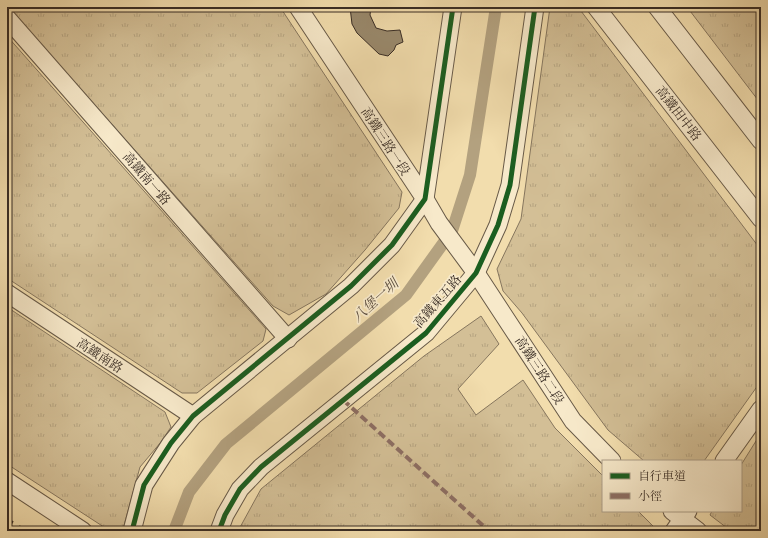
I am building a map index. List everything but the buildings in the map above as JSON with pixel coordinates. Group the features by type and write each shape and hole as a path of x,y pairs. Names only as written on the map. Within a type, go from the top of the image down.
{"street":[{"name":"高鐵三路一段","path":"298,7 439,224 476,273"},
{"path":"132,531 144,485 171,444 193,416 351,286 392,245 424,199 453,7"},
{"name":"高鐵東五路","path":"219,531 225,515 240,489 261,467 426,333 476,273 498,225 510,185 536,7"},
{"name":"高鐵田中路","path":"596,7 761,218"},
{"path":"657,7 761,141"},
{"name":"高鐵南一路","path":"7,18 288,339"},
{"name":"高鐵三路二段","path":"476,273 573,421 611,460"},
{"name":"高鐵南路","path":"7,293 193,416"},
{"path":"725,460 761,409"},
{"path":"7,481 83,531"},
{"path":"679,518 698,531"}],"green space":[{"path":"8,7 280,7 402,192 399,208 365,250 326,294 289,315 273,306"},
{"path":"550,7 578,7 761,250 761,381 705,460 643,460 608,430 522,313 503,291 497,269 521,219"},
{"path":"687,7 761,7 761,104"},
{"path":"7,36 266,329 263,341 197,393 182,393 7,278"},
{"path":"7,307 165,412 171,427 161,442 140,467 123,529 110,531 7,464"},
{"path":"481,316 499,344 458,389 476,415 523,380 555,428 602,475 602,512 639,512 654,527 651,531 238,531 261,489 424,356"},
{"path":"761,433 761,531 731,531 710,515 712,512 742,512 742,463"}],"waterway":[{"name":"八堡一圳","path":"174,531 189,492 226,444 406,295 452,231 470,175 496,7"}],"railway":[{"path":"7,519 26,531"},
{"path":"7,528 12,531"}],"marked path":[{"path":"343,400 489,531"}],"cycle path":[{"path":"132,531 144,485 171,443 193,416 351,286 392,245 425,199 453,7"},
{"path":"219,531 225,515 240,489 261,467 426,333 476,273 498,225 510,185 535,7"}]}
